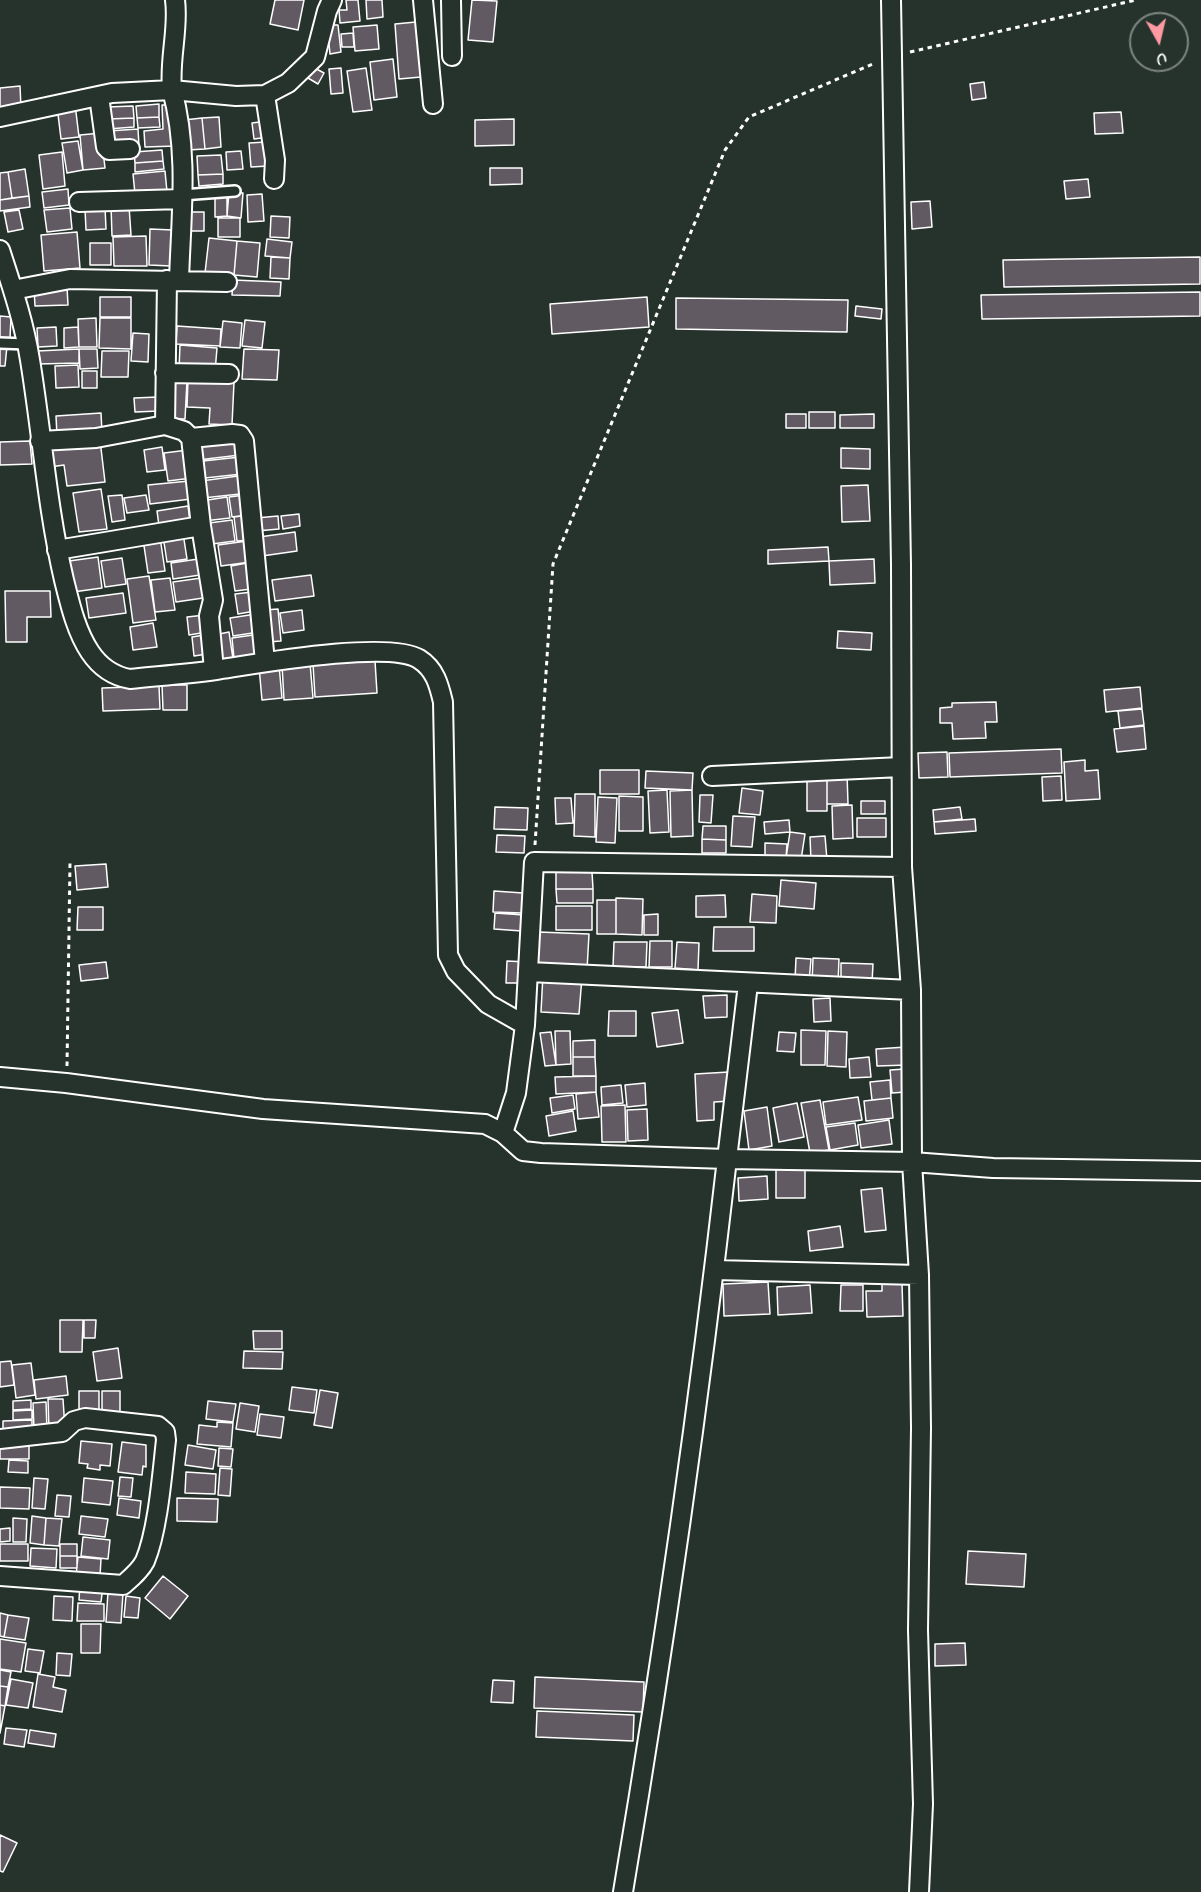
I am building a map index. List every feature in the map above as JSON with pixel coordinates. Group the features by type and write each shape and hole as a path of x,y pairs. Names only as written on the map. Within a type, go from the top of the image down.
{"street":[{"path":"165,425 165,373 183,168 178,109 172,90 170,69 177,11 175,0"},
{"path":"0,117 112,93 172,90 236,96 266,95 288,83 315,57 327,10 332,0"},
{"path":"423,0 434,104"},
{"path":"451,0 452,56"},
{"path":"891,0 901,564 902,867 910,990 912,1162 919,1275 921,1428 918,1630 923,1804 919,1892"},
{"path":"266,95 275,160 274,180"},
{"path":"99,96 106,147 115,151 130,149"},
{"path":"80,202 182,197"},
{"path":"0,250 21,313 27,344 57,550 70,604 82,639 90,652 108,671 130,679 266,662 372,652 404,654 419,659 430,669 439,684 443,702 448,955 456,971 488,1005 525,1025"},
{"path":"13,290 70,279 227,282"},
{"path":"165,373 229,374"},
{"path":"40,441 96,438 165,425 184,431 191,438 201,526 213,600 209,616 214,670"},
{"path":"191,438 232,434 240,435 244,441 266,662"},
{"path":"57,550 201,526"},
{"path":"712,776 901,767"},
{"path":"503,1133 516,1093 525,1025 534,862 902,867"},
{"path":"528,972 910,990"},
{"path":"623,1892 657,1690 714,1270 748,984"},
{"path":"0,1077 66,1083 263,1109 485,1124 503,1133 524,1151 541,1153 912,1162 993,1168 1201,1171"},
{"path":"714,1270 919,1275"},
{"path":"0,1439 62,1432 74,1422 85,1418 158,1426 165,1432 166,1440 152,1538 144,1562 135,1575 123,1585 0,1576"}],"lane":[{"path":"182,197 235,191"},
{"path":"0,343 27,344"}],"path":[{"path":"534,862 553,564 724,150 749,117 892,56 1136,0"},
{"path":"66,1083 70,863"}],"building":[{"path":"275,0 304,0 298,30 270,24"},
{"path":"346,0 358,0 360,21 340,23 339,10 347,10"},
{"path":"366,0 382,0 383,17 367,19"},
{"path":"472,0 497,1 493,42 468,40"},
{"path":"416,22 421,77 399,79 395,24"},
{"path":"327,25 338,25 341,52 330,54"},
{"path":"377,25 379,49 355,51 353,27"},
{"path":"353,33 354,47 342,47 341,34"},
{"path":"393,59 397,97 374,100 370,62"},
{"path":"309,65 324,73 318,84 303,75"},
{"path":"341,68 343,93 331,94 329,69"},
{"path":"366,68 372,110 353,112 347,71"},
{"path":"984,82 986,98 972,100 970,84"},
{"path":"20,86 21,108 0,110 0,88"},
{"path":"75,104 79,137 61,139 57,106"},
{"path":"159,104 159,117 137,118 136,106"},
{"path":"162,105 175,105 176,146 145,147 144,131 163,129"},
{"path":"133,106 134,118 108,119 107,107"},
{"path":"1121,112 1123,133 1095,134 1094,113"},
{"path":"159,117 160,127 138,128 137,118"},
{"path":"219,117 221,147 205,149 202,118"},
{"path":"134,118 134,127 108,129 108,119"},
{"path":"202,118 205,149 187,150 184,120"},
{"path":"514,119 514,145 475,146 475,120"},
{"path":"267,121 269,137 254,139 252,123"},
{"path":"138,129 139,146 109,147 108,131"},
{"path":"101,133 105,168 83,170 80,135"},
{"path":"78,141 83,170 67,173 62,143"},
{"path":"266,142 268,166 251,167 249,143"},
{"path":"162,150 163,161 135,163 134,152"},
{"path":"241,151 243,169 227,170 226,152"},
{"path":"62,152 65,186 43,189 39,155"},
{"path":"221,155 223,174 198,175 197,156"},
{"path":"163,161 164,169 135,172 135,163"},
{"path":"490,168 522,168 522,184 490,185"},
{"path":"25,169 29,196 12,198 8,172"},
{"path":"165,171 167,192 135,194 133,174"},
{"path":"8,172 12,198 0,200 0,173"},
{"path":"223,174 223,184 199,186 198,175"},
{"path":"1088,179 1090,197 1066,199 1064,181"},
{"path":"68,189 69,205 44,208 42,192"},
{"path":"229,192 243,193 241,218 227,216"},
{"path":"227,194 227,216 215,217 215,195"},
{"path":"262,194 264,221 248,222 247,195"},
{"path":"29,196 30,207 0,211 0,200"},
{"path":"930,201 932,227 912,229 911,202"},
{"path":"111,206 129,206 131,235 112,236"},
{"path":"105,207 106,229 86,230 85,209"},
{"path":"70,208 72,229 47,232 44,210"},
{"path":"19,210 23,229 8,232 4,212"},
{"path":"187,212 204,212 204,231 187,231"},
{"path":"271,216 290,217 289,238 270,237"},
{"path":"218,218 240,218 240,237 218,237"},
{"path":"150,229 173,230 171,266 149,265"},
{"path":"77,232 80,268 44,271 41,235"},
{"path":"146,236 147,266 114,266 113,237"},
{"path":"209,238 237,241 234,275 205,273"},
{"path":"267,239 292,242 290,258 265,256"},
{"path":"237,241 260,243 257,277 234,275"},
{"path":"90,243 111,243 111,265 90,265"},
{"path":"271,257 290,258 289,279 270,278"},
{"path":"1200,257 1200,284 1004,287 1003,260"},
{"path":"233,280 281,282 280,296 232,295"},
{"path":"67,287 68,305 35,306 34,288"},
{"path":"1200,292 1200,316 982,319 981,295"},
{"path":"100,297 131,297 131,317 100,317"},
{"path":"647,297 649,327 552,334 550,304"},
{"path":"676,298 848,300 847,332 676,329"},
{"path":"856,306 882,309 881,319 855,316"},
{"path":"0,316 11,317 10,338 0,338"},
{"path":"96,318 97,347 79,347 78,319"},
{"path":"100,318 131,318 131,349 99,348"},
{"path":"245,320 265,322 262,348 242,346"},
{"path":"223,321 242,323 240,348 220,347"},
{"path":"177,326 221,329 220,346 176,344"},
{"path":"56,327 57,346 38,347 37,328"},
{"path":"78,327 79,347 64,348 64,328"},
{"path":"133,333 149,334 148,362 131,361"},
{"path":"180,345 217,348 215,372 179,369"},
{"path":"0,346 7,346 5,366 0,366"},
{"path":"79,349 79,363 38,364 37,351"},
{"path":"79,349 97,349 98,368 80,369"},
{"path":"244,349 279,350 277,380 242,379"},
{"path":"102,351 129,351 128,377 101,377"},
{"path":"78,365 79,387 56,388 55,366"},
{"path":"82,371 97,371 97,388 82,388"},
{"path":"167,380 187,381 185,419 166,419"},
{"path":"188,380 234,382 232,425 209,424 210,408 187,407"},
{"path":"158,397 159,411 135,412 134,398"},
{"path":"809,412 835,412 835,428 809,428"},
{"path":"101,413 102,433 57,436 56,416"},
{"path":"786,414 806,414 806,428 786,428"},
{"path":"874,414 874,428 840,428 840,415"},
{"path":"238,437 240,455 198,460 196,441"},
{"path":"100,440 105,482 67,486 64,465 50,467 48,445"},
{"path":"30,441 32,464 0,465 0,442"},
{"path":"162,447 165,470 147,472 144,450"},
{"path":"841,448 870,449 870,469 841,468"},
{"path":"188,450 192,478 168,481 164,453"},
{"path":"240,457 242,474 205,478 203,461"},
{"path":"238,476 240,494 203,498 201,481"},
{"path":"189,481 191,499 150,504 148,485"},
{"path":"868,485 870,521 842,522 841,486"},
{"path":"101,489 107,529 79,532 73,493"},
{"path":"122,495 125,520 112,522 108,496"},
{"path":"146,495 149,510 127,513 124,498"},
{"path":"245,495 247,515 232,517 229,497"},
{"path":"227,497 230,518 204,521 201,501"},
{"path":"188,506 190,521 159,526 157,511"},
{"path":"299,514 300,526 283,529 281,516"},
{"path":"248,515 251,540 237,541 234,517"},
{"path":"278,516 279,529 257,531 256,518"},
{"path":"232,520 235,541 212,544 209,523"},
{"path":"295,532 297,551 262,556 259,537"},
{"path":"183,533 187,559 167,562 163,536"},
{"path":"160,537 165,571 148,573 143,539"},
{"path":"247,541 250,562 221,566 218,545"},
{"path":"828,547 829,561 768,564 768,550"},
{"path":"98,557 102,588 73,592 69,561"},
{"path":"122,558 126,584 105,587 101,561"},
{"path":"205,558 207,574 173,579 171,563"},
{"path":"874,559 875,583 830,585 829,561"},
{"path":"247,563 251,589 235,591 231,566"},
{"path":"311,575 314,596 275,601 272,580"},
{"path":"149,576 156,620 133,623 127,579"},
{"path":"208,577 210,597 176,602 173,582"},
{"path":"170,578 175,610 155,612 151,580"},
{"path":"5,591 50,591 51,617 27,617 27,642 6,642"},
{"path":"252,592 255,611 238,614 235,594"},
{"path":"123,593 126,613 89,618 86,598"},
{"path":"278,609 281,641 268,642 265,610"},
{"path":"302,610 304,630 283,633 280,613"},
{"path":"256,614 259,632 233,636 230,618"},
{"path":"205,615 207,632 189,635 187,617"},
{"path":"153,623 157,647 133,650 130,627"},
{"path":"838,631 872,633 871,650 837,648"},
{"path":"229,632 233,659 218,662 214,635"},
{"path":"260,634 263,654 234,658 232,638"},
{"path":"204,635 207,654 194,656 192,637"},
{"path":"375,661 377,693 315,697 313,664"},
{"path":"310,663 313,698 284,700 282,665"},
{"path":"279,665 282,698 262,700 259,667"},
{"path":"162,685 187,685 187,710 163,710"},
{"path":"159,686 160,709 103,711 102,688"},
{"path":"1140,687 1142,708 1106,712 1104,690"},
{"path":"996,702 997,722 985,722 986,738 953,739 952,723 940,723 940,708 952,707 952,703"},
{"path":"1142,709 1144,725 1120,728 1118,711"},
{"path":"1144,726 1146,749 1117,752 1114,729"},
{"path":"1061,749 1062,773 950,777 949,753"},
{"path":"947,752 948,777 919,778 918,753"},
{"path":"1085,760 1085,771 1098,770 1100,799 1066,801 1064,762"},
{"path":"600,770 639,770 639,794 600,794"},
{"path":"646,771 693,773 692,790 645,788"},
{"path":"847,773 848,804 827,804 827,774"},
{"path":"807,774 827,774 827,811 807,811"},
{"path":"1061,776 1062,800 1043,801 1042,777"},
{"path":"742,788 763,791 760,815 739,813"},
{"path":"667,790 669,832 650,833 648,791"},
{"path":"692,790 693,836 671,837 670,791"},
{"path":"575,794 595,794 595,837 574,836"},
{"path":"700,795 713,795 711,823 699,822"},
{"path":"619,796 643,797 643,831 619,831"},
{"path":"598,797 617,798 615,843 596,842"},
{"path":"555,798 571,798 573,823 556,824"},
{"path":"861,801 885,801 885,814 861,814"},
{"path":"852,805 853,838 833,839 832,806"},
{"path":"495,807 528,808 527,830 494,829"},
{"path":"960,807 962,819 934,822 933,810"},
{"path":"733,816 755,817 752,847 731,846"},
{"path":"857,818 886,818 886,837 857,837"},
{"path":"975,819 976,831 935,834 934,822"},
{"path":"789,820 790,832 765,834 764,822"},
{"path":"703,826 726,826 726,840 702,839"},
{"path":"790,832 805,834 801,860 786,858"},
{"path":"497,835 525,836 524,853 496,852"},
{"path":"825,836 827,860 811,861 810,837"},
{"path":"702,839 726,840 726,853 702,853"},
{"path":"765,843 787,844 786,858 765,857"},
{"path":"106,864 108,887 77,890 75,866"},
{"path":"556,872 592,872 593,889 556,889"},
{"path":"781,880 816,883 814,909 779,906"},
{"path":"556,889 593,889 593,903 557,903"},
{"path":"494,891 523,893 522,913 493,912"},
{"path":"752,894 777,896 776,923 750,922"},
{"path":"725,895 726,917 696,917 696,896"},
{"path":"616,898 643,899 642,935 616,934"},
{"path":"597,900 616,900 616,934 597,934"},
{"path":"556,906 592,906 592,930 556,930"},
{"path":"78,907 103,907 103,930 77,930"},
{"path":"495,913 524,915 522,931 494,929"},
{"path":"658,914 658,935 644,935 644,915"},
{"path":"714,927 754,927 754,951 713,951"},
{"path":"539,932 589,934 587,970 537,968"},
{"path":"650,941 672,941 672,967 649,967"},
{"path":"614,942 647,942 646,967 613,967"},
{"path":"677,942 699,943 698,970 675,968"},
{"path":"796,958 811,959 809,982 795,980"},
{"path":"813,958 839,959 838,984 812,983"},
{"path":"507,961 527,962 526,983 506,983"},
{"path":"106,962 108,978 81,981 79,965"},
{"path":"841,963 873,964 872,983 841,983"},
{"path":"543,974 582,977 579,1014 541,1012"},
{"path":"727,995 727,1017 705,1018 703,996"},
{"path":"830,998 831,1021 814,1022 813,999"},
{"path":"678,1010 683,1043 657,1047 652,1013"},
{"path":"609,1011 636,1011 636,1036 608,1036"},
{"path":"801,1030 826,1031 825,1065 801,1065"},
{"path":"555,1031 570,1031 571,1064 556,1065"},
{"path":"828,1031 847,1032 846,1067 827,1066"},
{"path":"551,1032 556,1065 545,1066 540,1033"},
{"path":"779,1032 796,1033 794,1052 777,1051"},
{"path":"595,1040 595,1057 573,1057 573,1041"},
{"path":"906,1047 907,1065 877,1066 876,1049"},
{"path":"573,1057 595,1057 596,1076 573,1076"},
{"path":"869,1057 871,1077 850,1078 849,1059"},
{"path":"905,1069 906,1092 892,1093 890,1070"},
{"path":"729,1072 731,1101 714,1102 714,1120 697,1121 695,1074"},
{"path":"596,1076 596,1092 556,1094 555,1077"},
{"path":"890,1080 891,1098 872,1100 870,1082"},
{"path":"645,1083 646,1105 627,1107 625,1085"},
{"path":"621,1085 623,1103 602,1105 601,1087"},
{"path":"596,1092 599,1117 578,1119 576,1094"},
{"path":"573,1095 575,1109 552,1113 550,1098"},
{"path":"858,1097 862,1120 826,1125 823,1102"},
{"path":"891,1098 893,1118 866,1121 864,1101"},
{"path":"820,1100 829,1150 810,1153 801,1103"},
{"path":"797,1103 804,1137 779,1142 773,1108"},
{"path":"625,1105 626,1142 602,1142 601,1106"},
{"path":"767,1107 772,1146 749,1150 744,1111"},
{"path":"647,1109 648,1140 628,1141 627,1110"},
{"path":"573,1111 576,1131 549,1136 546,1116"},
{"path":"889,1120 892,1144 861,1148 858,1125"},
{"path":"855,1123 858,1145 830,1150 826,1127"},
{"path":"776,1167 805,1167 805,1198 776,1198"},
{"path":"767,1176 768,1199 739,1201 738,1178"},
{"path":"882,1188 886,1230 865,1232 861,1190"},
{"path":"840,1226 843,1247 810,1251 808,1231"},
{"path":"768,1282 770,1314 724,1316 723,1284"},
{"path":"882,1284 902,1284 903,1316 867,1317 866,1291 882,1291"},
{"path":"810,1285 812,1313 778,1315 777,1287"},
{"path":"841,1285 863,1285 863,1311 840,1311"},
{"path":"60,1320 83,1320 82,1352 60,1352"},
{"path":"84,1320 96,1320 95,1338 84,1338"},
{"path":"253,1331 282,1331 282,1349 254,1349"},
{"path":"118,1348 122,1378 97,1381 93,1352"},
{"path":"244,1351 283,1352 282,1369 243,1368"},
{"path":"11,1361 14,1385 0,1387 0,1362"},
{"path":"31,1363 35,1395 16,1398 12,1365"},
{"path":"66,1376 68,1395 36,1399 34,1380"},
{"path":"292,1387 317,1390 314,1413 289,1410"},
{"path":"320,1390 338,1393 332,1428 314,1425"},
{"path":"79,1391 99,1391 99,1416 79,1416"},
{"path":"102,1391 120,1391 120,1417 102,1418"},
{"path":"48,1399 63,1399 65,1429 49,1430"},
{"path":"31,1400 31,1409 13,1410 13,1401"},
{"path":"208,1401 236,1404 233,1422 206,1419"},
{"path":"46,1402 47,1430 34,1430 33,1403"},
{"path":"240,1403 259,1406 255,1432 236,1429"},
{"path":"32,1410 32,1419 13,1420 13,1411"},
{"path":"260,1414 284,1417 281,1438 257,1435"},
{"path":"32,1420 32,1433 3,1434 3,1421"},
{"path":"217,1422 233,1423 231,1447 197,1444 199,1425 217,1427"},
{"path":"0,1441 29,1442 29,1459 0,1459"},
{"path":"81,1441 112,1444 110,1466 100,1465 100,1470 87,1468 88,1464 79,1463"},
{"path":"122,1442 146,1445 146,1467 143,1466 142,1475 118,1472"},
{"path":"188,1445 216,1450 213,1469 185,1465"},
{"path":"219,1448 233,1449 231,1467 218,1466"},
{"path":"9,1460 28,1461 28,1473 8,1472"},
{"path":"220,1468 232,1469 230,1496 218,1495"},
{"path":"186,1472 216,1474 215,1494 185,1493"},
{"path":"120,1477 133,1478 131,1497 118,1496"},
{"path":"34,1478 48,1479 45,1509 32,1508"},
{"path":"84,1478 113,1481 110,1505 82,1502"},
{"path":"0,1487 30,1488 29,1509 0,1508"},
{"path":"57,1495 71,1496 69,1517 55,1516"},
{"path":"119,1498 141,1501 139,1518 117,1515"},
{"path":"177,1498 218,1499 217,1522 177,1521"},
{"path":"32,1516 46,1518 44,1545 30,1543"},
{"path":"81,1516 108,1519 105,1537 79,1534"},
{"path":"13,1518 27,1519 26,1542 13,1542"},
{"path":"46,1518 62,1519 59,1546 44,1545"},
{"path":"10,1528 10,1541 0,1542 0,1529"},
{"path":"83,1537 110,1540 108,1559 81,1556"},
{"path":"0,1544 28,1544 28,1561 0,1561"},
{"path":"60,1544 77,1544 77,1556 60,1556"},
{"path":"31,1548 57,1549 56,1568 30,1566"},
{"path":"968,1551 1026,1554 1024,1587 966,1584"},
{"path":"60,1556 77,1556 77,1568 60,1568"},
{"path":"78,1557 101,1559 100,1576 76,1575"},
{"path":"163,1576 188,1596 170,1619 145,1598"},
{"path":"80,1584 103,1586 101,1602 79,1600"},
{"path":"108,1592 123,1593 121,1623 106,1622"},
{"path":"54,1596 73,1597 72,1621 53,1620"},
{"path":"126,1596 140,1598 138,1618 124,1617"},
{"path":"78,1603 104,1604 104,1621 77,1621"},
{"path":"0,1613 8,1615 4,1637 0,1636"},
{"path":"8,1615 29,1618 25,1640 4,1637"},
{"path":"81,1624 101,1624 100,1653 81,1653"},
{"path":"0,1639 26,1643 21,1672 0,1669"},
{"path":"965,1643 966,1665 935,1666 935,1644"},
{"path":"28,1649 44,1651 40,1673 25,1671"},
{"path":"57,1653 72,1654 70,1676 56,1675"},
{"path":"0,1670 11,1672 8,1687 0,1686"},
{"path":"38,1674 55,1677 53,1687 66,1690 62,1712 33,1707"},
{"path":"535,1677 644,1682 643,1712 534,1708"},
{"path":"11,1679 33,1683 28,1708 6,1705"},
{"path":"493,1680 514,1681 513,1703 491,1702"},
{"path":"0,1686 8,1687 5,1706 0,1705"},
{"path":"0,1705 5,1706 0,1733"},
{"path":"537,1711 634,1715 633,1741 536,1737"},
{"path":"6,1728 27,1730 24,1747 4,1744"},
{"path":"30,1730 56,1734 54,1747 28,1743"},
{"path":"0,1835 17,1843 3,1872 0,1871"}]}
